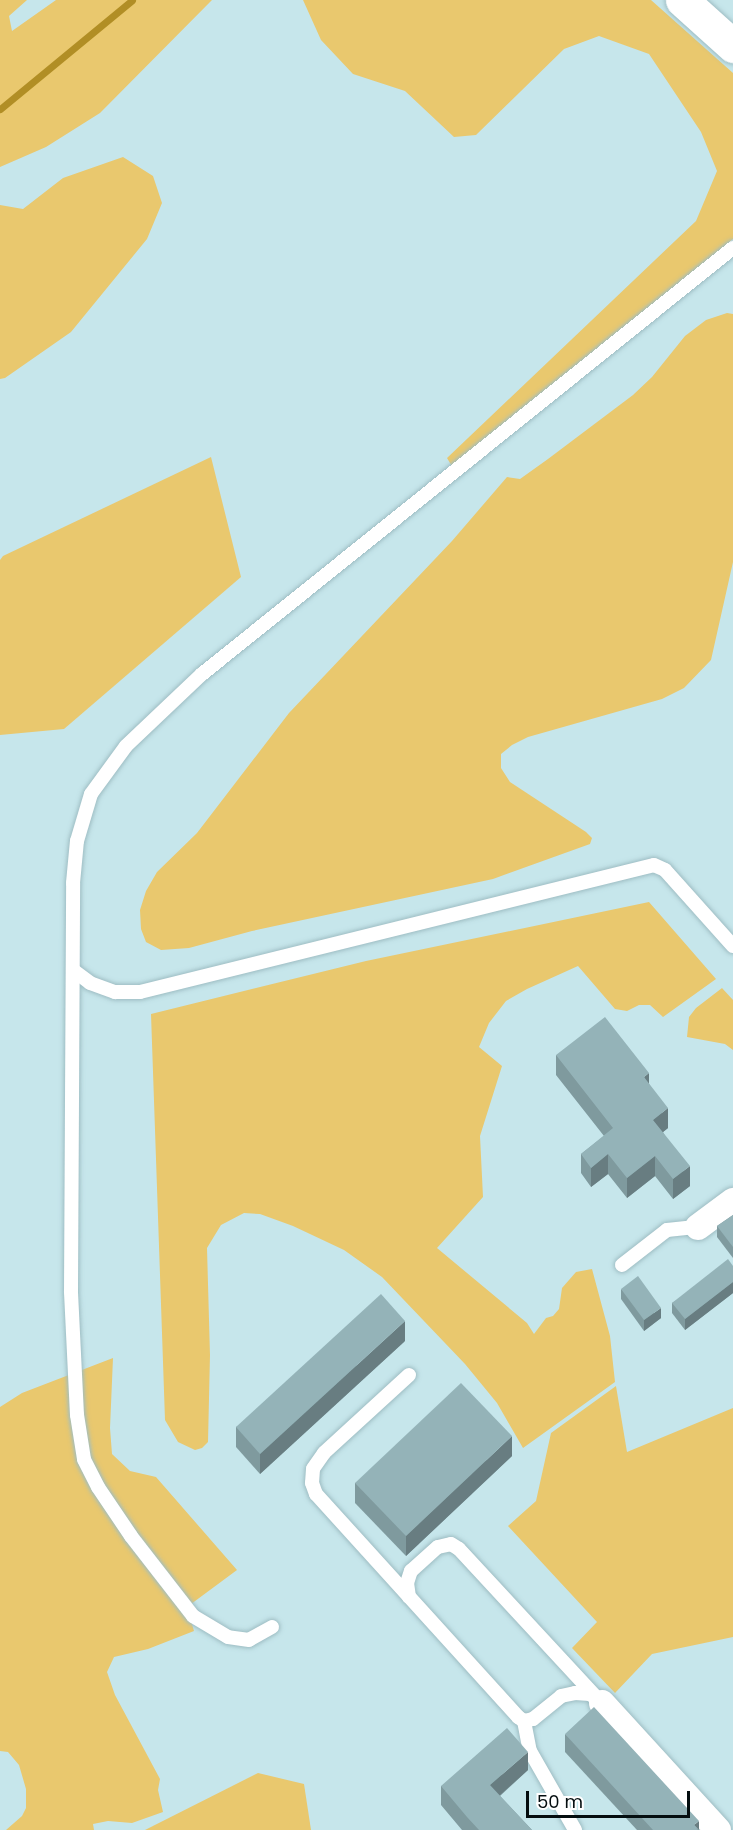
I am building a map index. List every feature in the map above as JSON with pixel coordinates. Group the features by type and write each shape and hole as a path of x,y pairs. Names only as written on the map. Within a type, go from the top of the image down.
{"highway":[{"path":"682,0 733,46"}],"street":[{"path":"698,1227 733,1201"},
{"path":"602,1703 718,1830"}],"lane":[{"path":"272,1627 249,1640 228,1637 193,1616 131,1536 98,1487 84,1459 77,1415 71,1291 72,883 77,841 91,794 126,746 202,674 733,248"},
{"path":"73,970 90,983 115,992 140,992 654,865 665,870 733,946"},
{"path":"622,1265 667,1230 698,1227"},
{"path":"409,1375 324,1453 313,1470 312,1483 316,1494 524,1721 530,1751 575,1830"},
{"path":"409,1597 407,1583 411,1572 438,1547 451,1544 459,1549 602,1703"},
{"path":"524,1721 533,1719 561,1696 590,1694 602,1703"}],"shaded area":[{"path":"0,0 27,0 9,16 12,31 56,0 212,0 100,113 46,147 0,167"},
{"path":"303,0 651,0 733,73 733,239 453,468 447,458 696,221 717,171 701,132 649,54 599,36 564,49 476,135 454,137 405,91 353,74 321,40"},
{"path":"123,157 153,176 162,203 147,239 71,332 5,378 0,379 0,205 23,209 63,178"},
{"path":"727,313 733,314 733,562 711,660 684,688 662,699 528,737 501,754 501,768 510,782 586,832 592,838 590,844 493,879 252,931 189,948 161,950 146,942 141,929 140,910 146,891 157,872 197,833 289,713 452,541 507,477 520,479 548,459 633,395 652,377 685,336 706,320"},
{"path":"211,457 241,577 64,729 0,735 0,560 3,556"},
{"path":"649,902 716,979 663,1017 650,1005 639,1005 627,1011 615,1009 578,966 506,1001 489,1023 479,1047 502,1066 480,1136 483,1197 437,1248 527,1323 534,1334 546,1318 553,1316 559,1309 562,1288 576,1272 592,1269 610,1336 615,1382 523,1448 497,1403 465,1364 382,1277 344,1250 293,1226 260,1214 244,1213 221,1225 207,1248 210,1355 208,1442 202,1448 195,1450 178,1442 165,1420 151,1014 366,961"},
{"path":"722,988 733,1000 733,1050 725,1044 687,1037 689,1017 696,1008"},
{"path":"113,1358 110,1428 112,1454 130,1471 156,1477 237,1570 187,1607 194,1631 148,1649 114,1657 107,1672 115,1695 160,1779 158,1790 163,1812 132,1823 108,1821 93,1824 94,1830 6,1830 22,1816 26,1808 26,1789 19,1765 8,1752 0,1751 0,1407 22,1393"},
{"path":"616,1386 627,1452 733,1408 733,1637 652,1654 615,1693 572,1648 597,1622 508,1526 536,1501 551,1433"},
{"path":"258,1773 304,1784 311,1830 145,1830"}],"building":[{"path":"605,1017 649,1073 644,1077 668,1108 653,1120 690,1166 673,1179 655,1156 627,1178 608,1154 591,1168 581,1154 613,1128 556,1055"},
{"path":"733,1215 733,1247 717,1226"},
{"path":"728,1259 733,1266 733,1282 685,1319 672,1303"},
{"path":"638,1276 661,1308 644,1320 621,1289"},
{"path":"381,1294 405,1321 260,1454 236,1427"},
{"path":"461,1383 512,1436 406,1536 355,1483"},
{"path":"594,1707 699,1821 694,1825 698,1830 653,1830 565,1734"},
{"path":"507,1728 528,1752 490,1785 532,1830 479,1830 441,1786"}],"waterway":[{"path":"0,109 132,0"}]}
